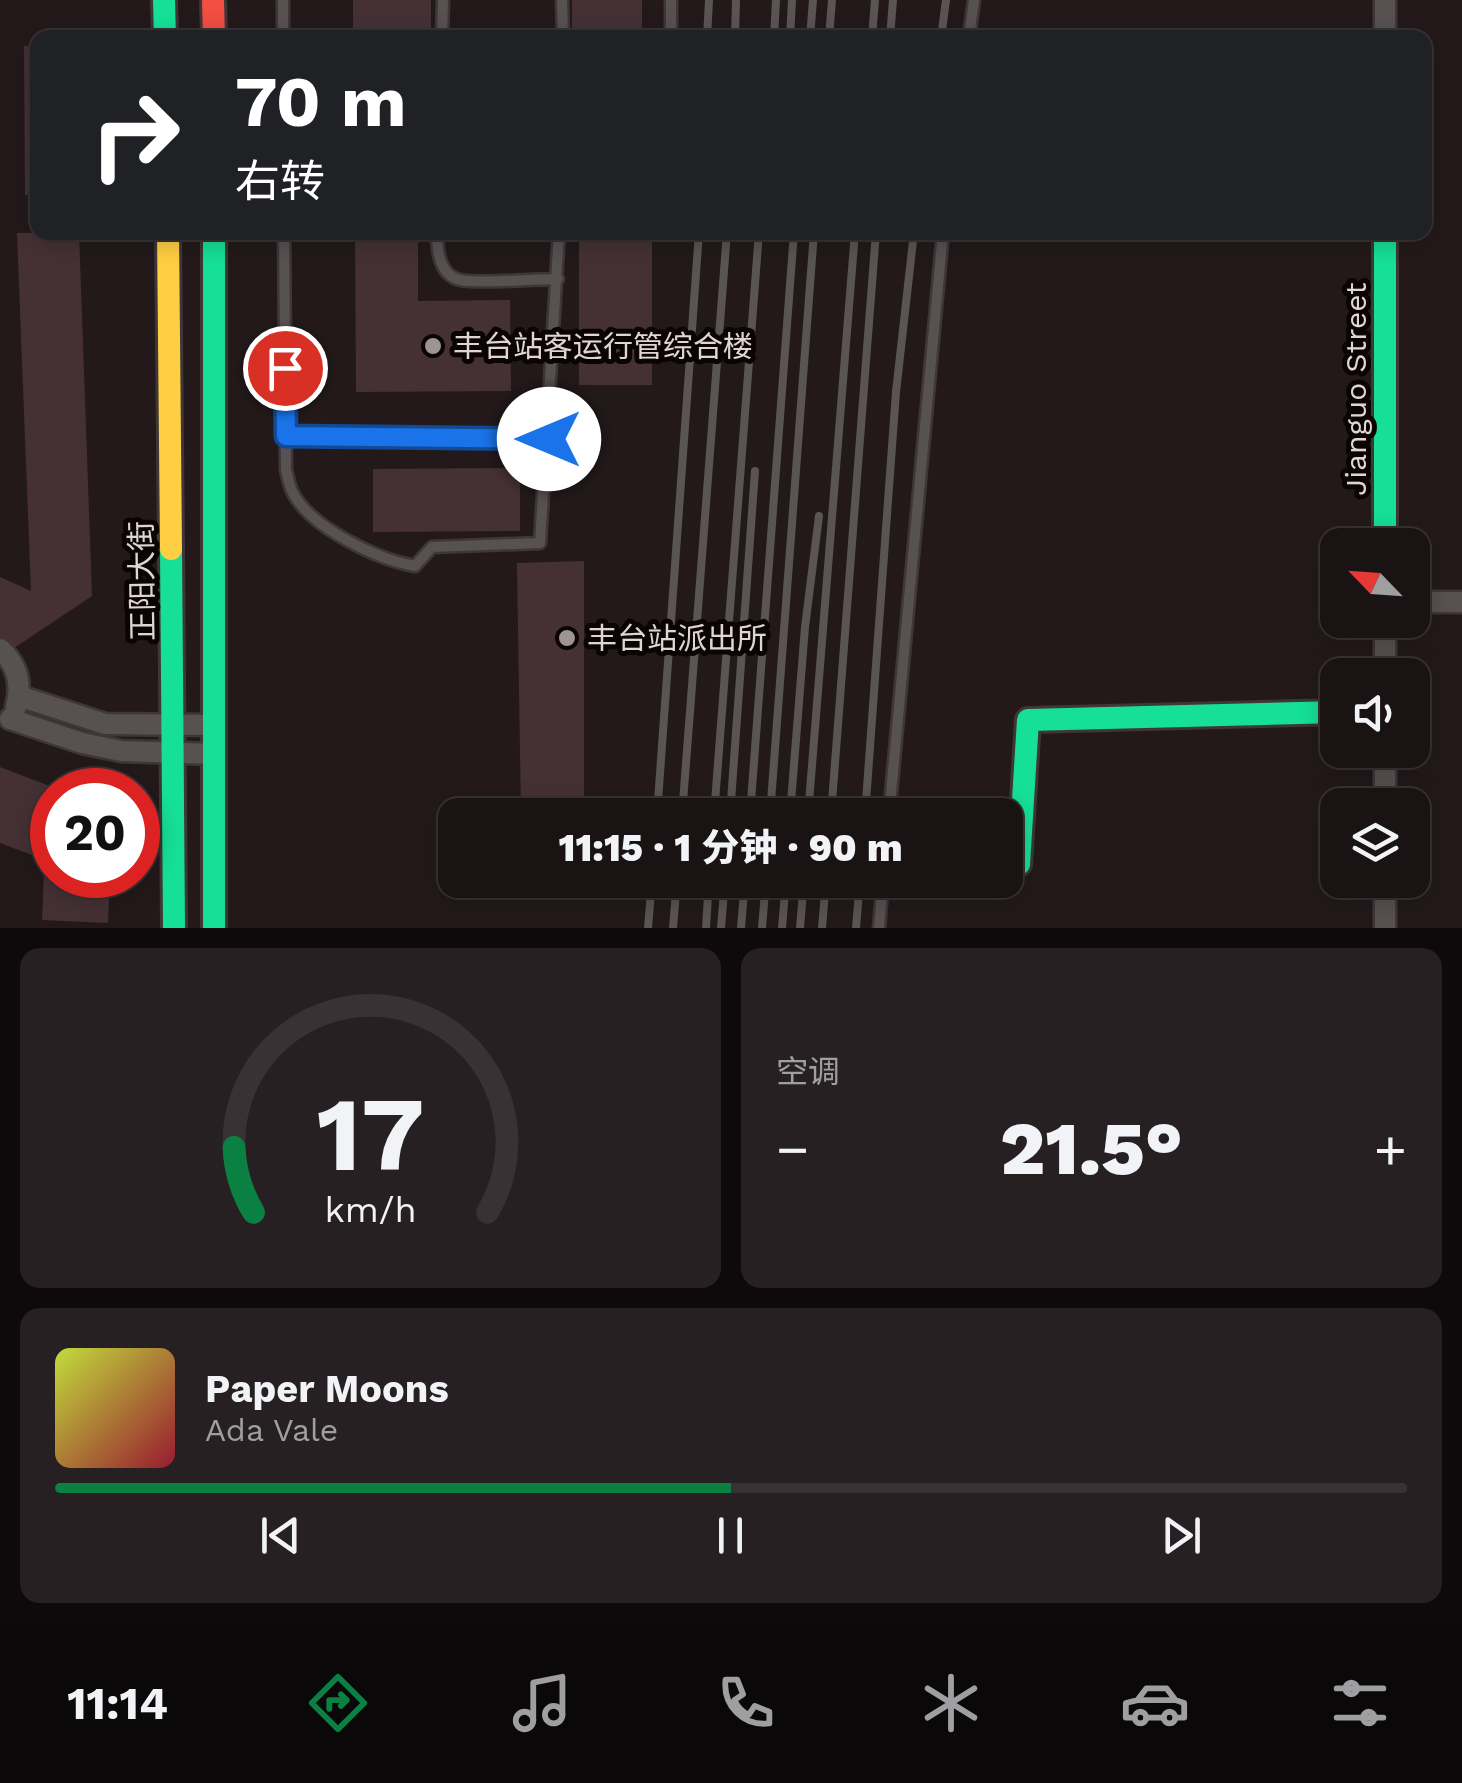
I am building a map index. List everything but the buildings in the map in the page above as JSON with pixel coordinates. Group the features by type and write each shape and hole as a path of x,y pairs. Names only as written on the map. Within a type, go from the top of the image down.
{"main road":[{"path":"164,0 165,30"},
{"path":"214,0 214,30"},
{"name":"正阳大街","path":"168,240 174,928"},
{"path":"214,240 214,928"},
{"name":"Jianguo Street","path":"1385,240 1385,528"},
{"path":"1023,800 1028,720 1320,712"}],"street":[{"path":"1385,0 1385,30"},
{"path":"1430,602 1462,602"},
{"path":"0,650 17,671 19,696 5,724 102,748 214,754"},
{"path":"19,696 105,724 214,725"},
{"path":"1386,898 1386,928"}],"lane":[{"path":"283,0 283,30"},
{"path":"442,30 443,0"},
{"path":"562,0 563,30"},
{"path":"671,0 671,30"},
{"path":"969,30 974,0"},
{"path":"284,240 286,470 293,495 325,526 389,562 415,566 432,547 540,543 559,240"},
{"path":"437,240 443,268 458,280 558,279"},
{"path":"892,798 942,240"},
{"path":"286,436 549,439"},
{"path":"879,928 882,898"}],"railway":[{"path":"707,30 709,0"},
{"path":"735,30 736,0"},
{"path":"774,30 776,0"},
{"path":"790,30 792,0"},
{"path":"811,30 813,0"},
{"path":"830,30 832,0"},
{"path":"873,30 875,0"},
{"path":"891,30 893,0"},
{"path":"942,30 946,0"},
{"path":"658,798 698,240"},
{"path":"683,798 726,240"},
{"path":"715,798 758,240"},
{"path":"751,798 793,240"},
{"path":"771,798 813,240"},
{"path":"809,798 854,240"},
{"path":"832,798 875,240"},
{"path":"866,798 896,392 913,240"},
{"path":"731,798 755,471"},
{"path":"791,798 805,627 819,516"},
{"path":"648,928 650,898"},
{"path":"673,928 676,898"},
{"path":"706,928 708,898"},
{"path":"721,928 724,898"},
{"path":"741,928 744,898"},
{"path":"762,928 764,898"},
{"path":"782,928 784,898"},
{"path":"800,928 802,898"},
{"path":"822,928 824,898"},
{"path":"856,928 858,898"}],"traffic: fast":[{"path":"164,0 165,30"},
{"path":"214,240 214,928"},
{"path":"1385,240 1385,528"},
{"path":"171,549 174,928"},
{"path":"1023,800 1028,720 1320,712"}],"traffic: slow":[{"path":"168,240 171,549"}],"traffic: jam":[{"path":"213,0 214,30"}],"place":[{"name":"丰台站客运行管综合楼","path":"433,346"},
{"name":"丰台站派出所","path":"567,638"}],"route":[{"path":"285,368 286,436 549,439"}]}
